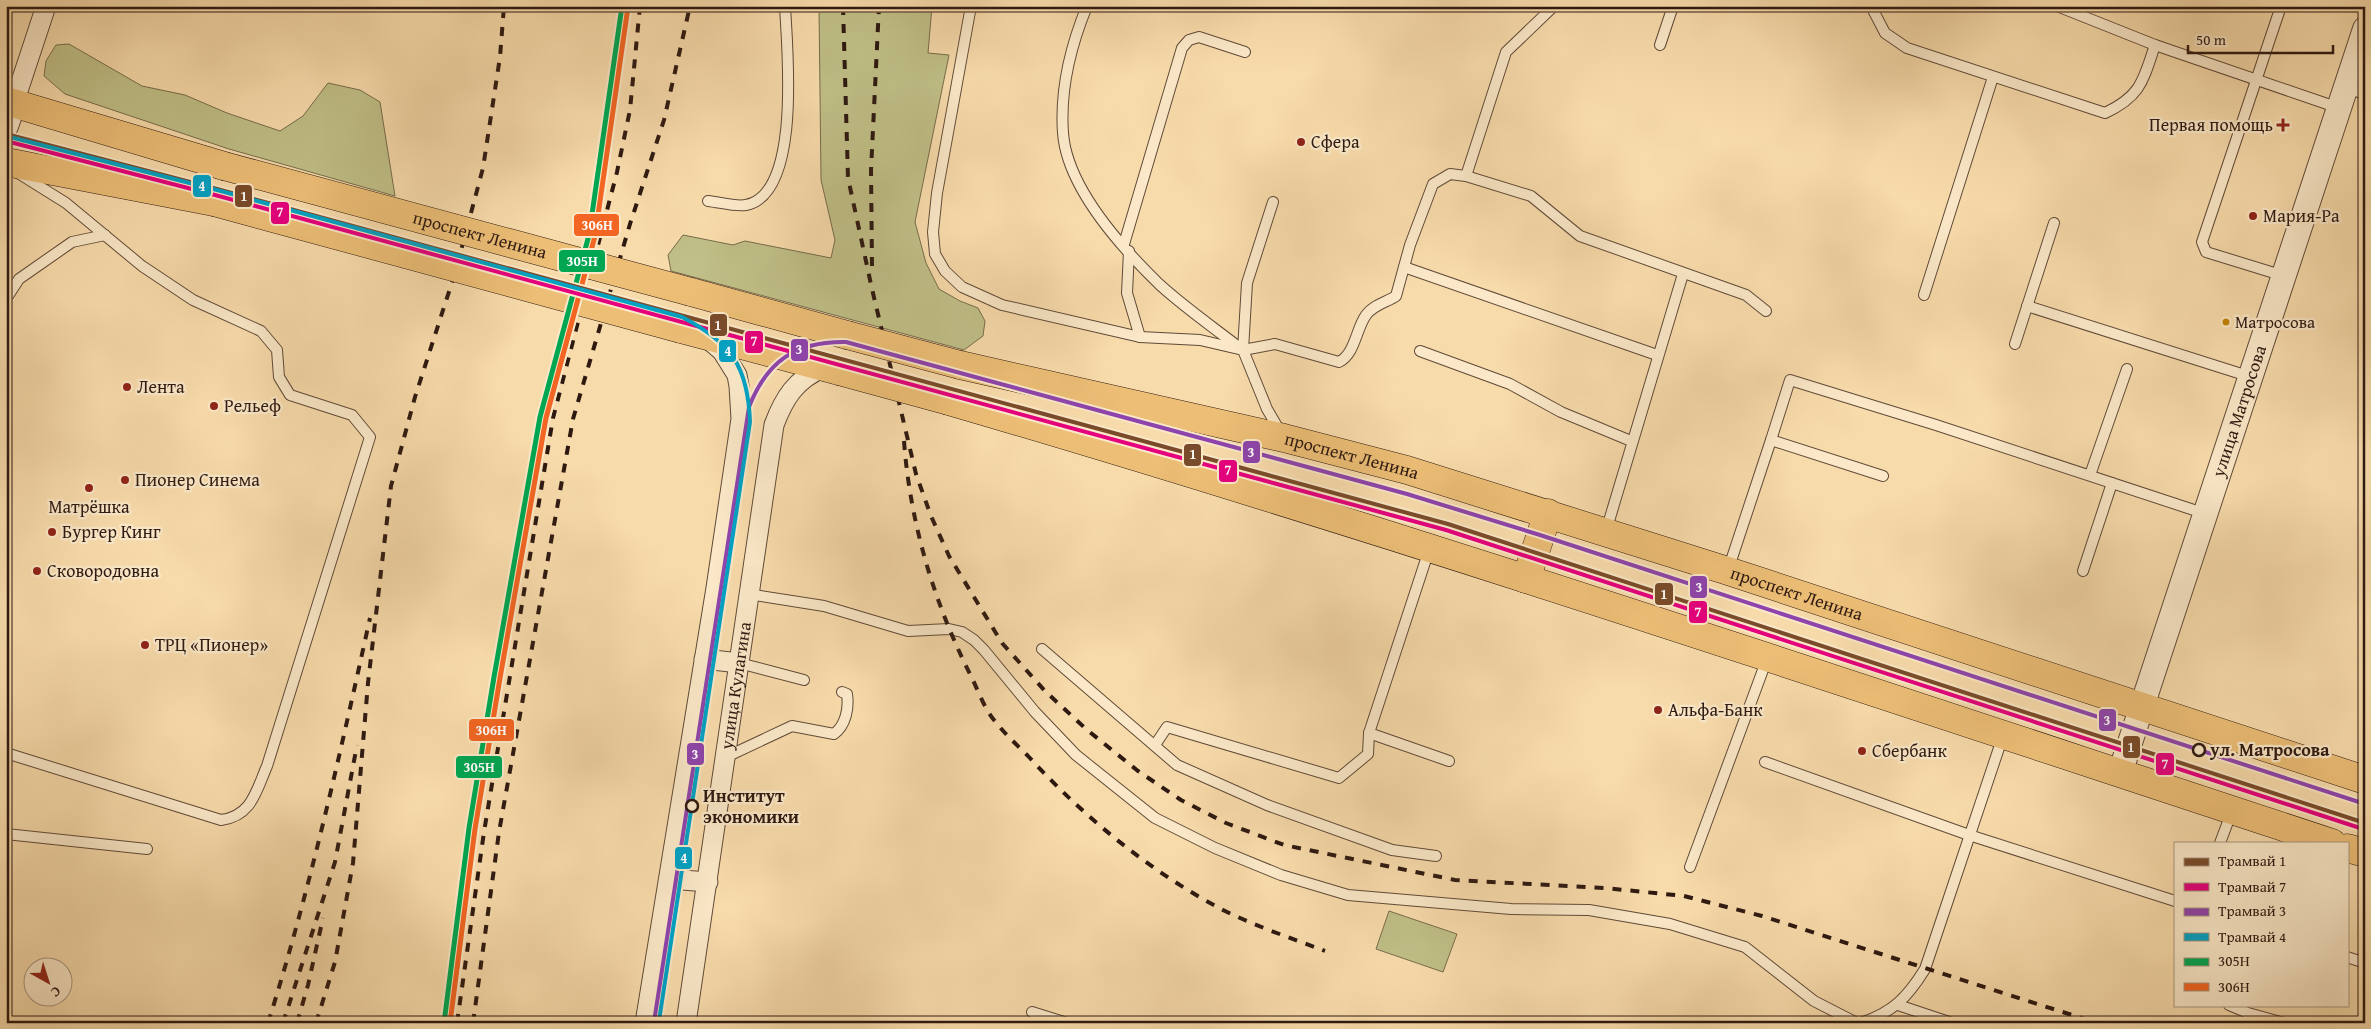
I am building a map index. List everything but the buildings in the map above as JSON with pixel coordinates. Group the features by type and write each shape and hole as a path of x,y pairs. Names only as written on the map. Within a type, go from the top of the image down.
{"main road":[{"name":"проспект Ленина","path":"9,110 224,166 960,366 1284,438 1407,470 1728,571 2365,780"},
{"path":"6,162 214,202 949,401 1139,456 1767,658 2329,842"},
{"path":"1526,580 1548,513"},
{"path":"2348,848 2365,853"}],"street":[{"path":"9,110 46,6"},
{"name":"улица Матросова","path":"2120,774 2284,276 2350,97 2365,29"},
{"name":"улица Кулагина","path":"645,1023 716,588 741,419 740,386 731,364 722,351 692,332"},
{"name":"улица Кулагина","path":"686,1023 774,425 782,404 794,385 809,374 831,369"},
{"path":"716,588 748,594"},
{"path":"704,659 739,664"},
{"path":"669,879 708,882"}],"lane":[{"path":"708,201 746,205 762,196 773,182 782,155 789,112 786,6"},
{"path":"971,6 937,193 933,232 935,254 945,271 962,287 1002,305 1140,337 1200,340 1242,350 1275,344 1340,362 1346,358 1360,324 1368,313 1396,296 1404,267 1433,184 1450,174 1466,176 1532,196 1580,236 1683,274 1746,294 1766,311"},
{"path":"1087,6 1066,78 1063,133 1070,162 1079,184 1098,215 1160,285 1242,350"},
{"path":"1466,176 1506,52 1554,6"},
{"path":"1660,45 1673,6"},
{"path":"1871,6 1885,33 1907,48 2105,113 2120,106 2142,84 2155,45"},
{"path":"2057,6 2155,45 2256,80 2350,97"},
{"path":"2280,6 2202,242 2206,252 2284,276"},
{"path":"1140,337 1127,293 1126,248 1182,48 1188,40 1199,37 1245,52"},
{"path":"1924,295 1993,77"},
{"path":"6,166 66,203 142,266 193,300 261,331 277,350 279,377 290,394 352,415 370,438 267,766 248,808 232,818 221,820 6,753"},
{"path":"1273,202 1247,284 1242,350 1267,409 1284,438"},
{"path":"2015,344 2054,223"},
{"path":"6,299 19,279 72,242 104,235"},
{"path":"1404,267 1657,355"},
{"path":"1606,532 1631,440 1683,274"},
{"path":"2027,306 2251,376"},
{"path":"1420,351 1510,384 1561,412 1631,440"},
{"path":"2090,475 2127,369"},
{"path":"1728,571 1790,380 2090,475 2206,514"},
{"path":"1771,440 1883,476"},
{"path":"2082,571 2112,483"},
{"path":"1155,745 1167,727 1339,778 1368,754 1369,733 1429,549"},
{"path":"748,594 824,606 908,631 949,629 962,632 984,650 1035,712 1076,755 1155,818 1215,848 1281,875 1348,895 1512,908 1589,910 1670,924 1745,947 1814,1001 1857,1023"},
{"path":"1042,649 1177,765 1267,805 1392,850 1436,856"},
{"path":"1690,867 1767,658"},
{"path":"739,664 804,680"},
{"path":"726,757 792,726 834,734 841,729 848,705 846,694 842,692"},
{"path":"1369,733 1449,760"},
{"path":"1860,1023 1882,1016 1898,1005 1916,984 1925,969 2003,735"},
{"path":"1765,762 1969,835 2174,902"},
{"path":"2220,842 2232,810"},
{"path":"6,834 147,849"},
{"path":"2348,957 2365,963"},
{"path":"1898,1005 1952,1023"},
{"path":"2231,1006 2248,1013 2284,1023"},
{"path":"1032,1012 1067,1023"}],"shaded area":[{"path":"819,6 932,6 928,53 949,55 915,222 926,263 939,289 960,301 978,308 985,321 983,336 964,350 671,271 668,255 683,235 733,245 745,241 831,258 835,240 821,180"},
{"path":"69,44 142,86 185,95 227,113 280,131 303,116 328,83 360,90 380,102 395,196 229,149 65,94 44,76 46,61 56,45"},
{"path":"1389,911 1457,934 1443,972 1376,949"}],"railway":[{"path":"316,1023 335,962 353,863 368,683 391,486 415,397 455,273 483,168 500,57 504,6"},
{"path":"457,1023 484,832 553,418 617,172 630,110 640,6"},
{"path":"473,1023 499,832 573,419 630,224 664,120 690,6"},
{"path":"843,6 848,178 916,474 931,516 949,556 1002,643 1045,691 1086,729 1138,771 1181,800 1226,823 1284,845 1455,880 1605,888 1684,896 1762,916 2097,1023"},
{"path":"872,266 871,170 879,6"},
{"path":"904,441 907,472 918,532 935,591 981,699 998,725 1049,779 1095,821 1169,878 1235,916 1325,951"},
{"path":"268,1023 311,872 370,618"},
{"path":"283,1023 335,862 357,745"},
{"path":"297,1023 308,985 323,918"},
{"path":"442,1023 444,1010"}],"tram line":[{"name":"1","path":"6,134 217,189 1448,524 2365,823"},
{"name":"4","path":"6,136 217,190 682,317 713,337 725,347 734,359 741,371 746,386 750,422 659,1021"},
{"name":"7","path":"6,141 215,195 1446,530 2363,829"},
{"name":"3","path":"654,1022 749,407 756,391 774,366 798,350 812,345 846,342 1407,494 1540,535 2365,804"}],"transit line":[{"name":"305Н","path":"444,1023 469,828 494,677 540,417 589,235 622,6"},
{"name":"306Н","path":"450,1023 475,829 500,678 546,418 595,236 628,7"}],"place":[{"name":"Первая помощь","path":"2283,125"},
{"name":"Сфера","path":"1301,142"},
{"name":"Мария-Ра","path":"2253,216"},
{"name":"Матросова","path":"2226,322"},
{"name":"Лента","path":"127,387"},
{"name":"Рельеф","path":"214,406"},
{"name":"Пионер Синема","path":"125,480"},
{"name":"Матрёшка","path":"89,488"},
{"name":"Бургер Кинг","path":"52,532"},
{"name":"Сковородовна","path":"37,571"},
{"name":"ТРЦ «Пионер»","path":"145,645"},
{"name":"Альфа-Банк","path":"1658,710"},
{"name":"ул. Матросова","path":"2199,750"},
{"name":"Сбербанк","path":"1862,751"},
{"name":"Институт экономики","path":"692,806"}]}
